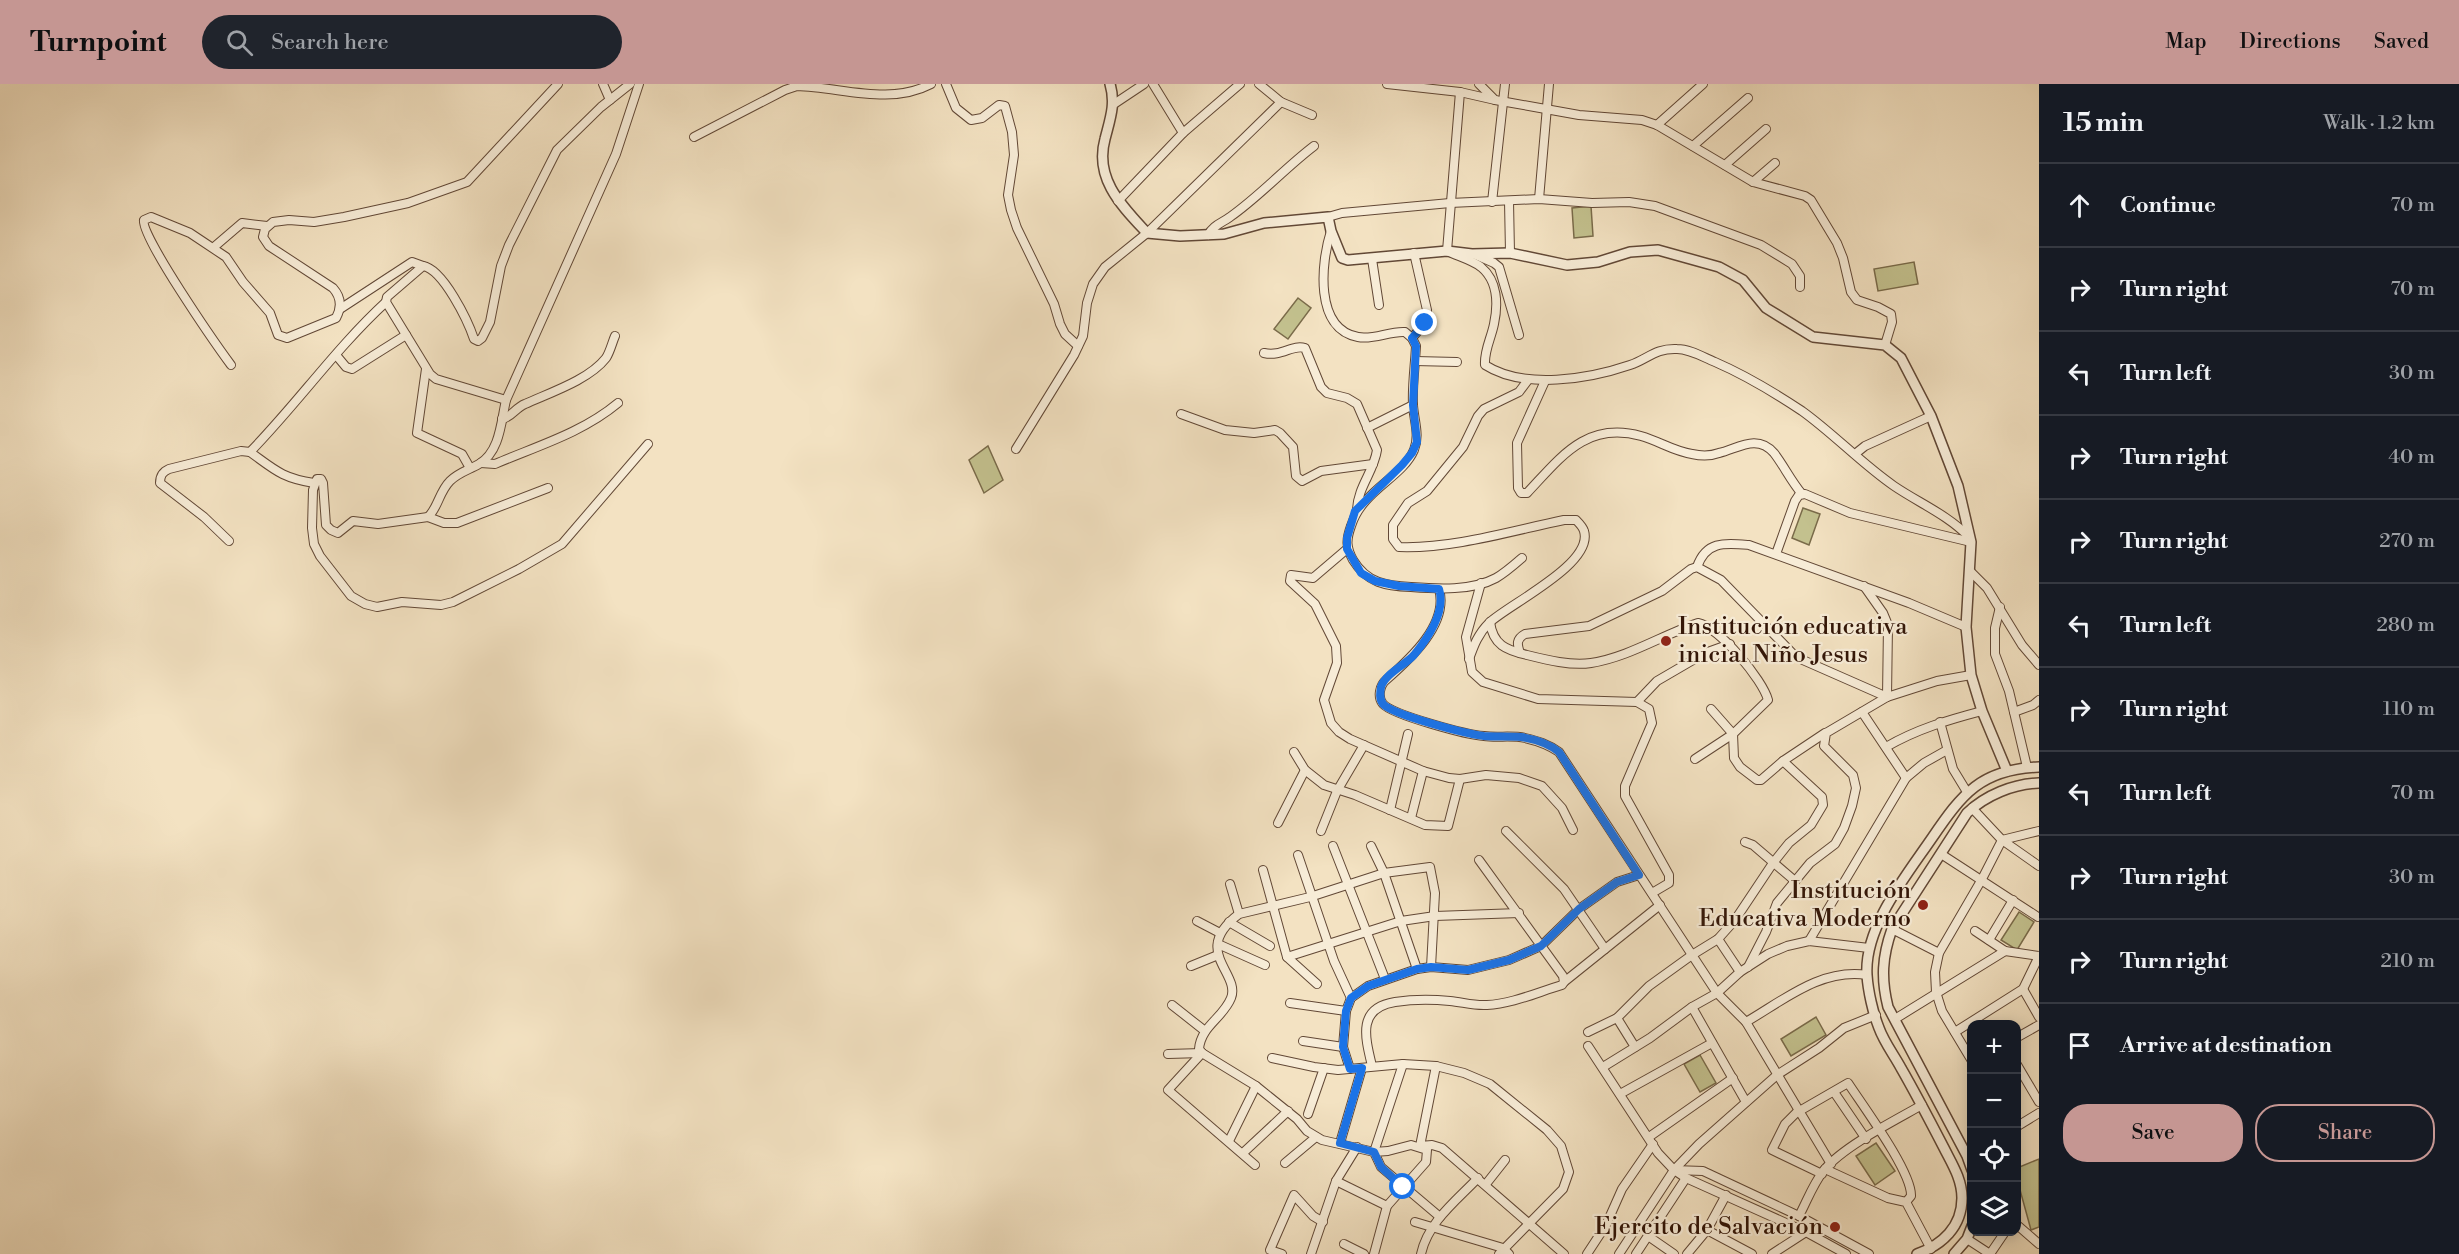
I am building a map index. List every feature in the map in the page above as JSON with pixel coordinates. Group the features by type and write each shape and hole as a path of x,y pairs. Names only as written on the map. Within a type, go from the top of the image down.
{"street":[{"path":"231,365 143,227 146,218 151,217 190,233 226,257 270,313 280,337 287,338 336,318 340,309 340,298 333,288 266,244 264,233 267,226 273,222 289,220 314,222 408,203 467,182 558,84"},
{"path":"603,84 610,100"},
{"path":"340,309 412,262 428,267 438,275 455,300 474,339 478,341 482,338 490,322 501,266 509,245 557,150 630,84"},
{"path":"428,517 447,484 457,474 481,463 495,445 506,400 616,154 639,84"},
{"path":"694,137 797,86 886,95 906,93 931,84"},
{"path":"946,84 956,108 971,120 982,118 999,105 1005,106 1012,132 1014,155 1008,195 1011,210 1017,228 1054,304 1060,324 1065,334 1078,346"},
{"path":"1110,84 1114,104 1104,141 1103,168 1106,179 1118,201 1147,233 1180,236 1224,234 1264,223 1450,203 1539,199 1592,203 1629,202 1655,206 1761,245 1792,264 1800,276 1800,287"},
{"path":"1114,104 1144,84"},
{"path":"1153,84 1184,133"},
{"path":"1118,201 1184,133 1240,84"},
{"path":"1259,84 1281,102 1312,115"},
{"path":"1387,84 1460,92 1579,115 1636,119 1657,125 1753,182 1805,196 1811,200 1837,243 1851,292 1857,300 1891,314 1892,322 1886,345"},
{"path":"1479,84 1499,101"},
{"path":"1492,202 1499,101 1505,84"},
{"path":"1539,199 1549,84"},
{"path":"1657,125 1703,84"},
{"path":"1446,251 1460,92"},
{"path":"1693,146 1748,98"},
{"path":"1016,449 1083,336 1087,303 1094,284 1105,267 1147,233 1281,102"},
{"path":"1725,165 1766,129"},
{"path":"1208,235 1217,224 1238,212 1280,177 1292,162 1314,146"},
{"path":"1753,182 1775,163"},
{"path":"1509,201 1510,253"},
{"path":"1328,217 1342,258 1348,260 1446,251 1472,254 1510,253 1567,265 1598,262 1630,252 1658,250 1719,267 1743,280 1766,308 1813,337 1886,345 1901,358 1931,416 1958,486 1970,540 1966,627 1971,675 1982,711 2007,771"},
{"path":"214,247 242,223 267,226"},
{"path":"1331,231 1324,251 1322,289 1329,312 1338,326 1348,334 1360,338 1405,332 1416,346 1413,405 1417,442 1412,453 1357,509"},
{"path":"1446,251 1481,267 1494,283 1497,300 1494,324 1484,354 1485,365 1492,370 1528,380 1545,381 1633,365 1656,351 1677,348 1688,350 1734,370 1802,411 1893,485 1952,521 1970,540"},
{"path":"1412,338 1425,323 1427,310 1414,253"},
{"path":"1472,254 1499,267 1519,335"},
{"path":"1372,259 1379,305"},
{"path":"250,452 289,411 357,329 386,302 389,294 423,266"},
{"path":"386,302 426,369 436,379 506,400"},
{"path":"336,355 346,367 352,369 406,335"},
{"path":"502,419 510,417 524,404 567,387 599,364 608,355 615,336"},
{"path":"1264,353 1283,354 1301,346 1305,348 1321,387 1327,393 1353,400 1377,450 1358,496 1357,509 1347,538 1347,549 1361,573 1375,581 1399,586 1439,589 1481,583 1496,578 1522,558"},
{"path":"1415,361 1457,362"},
{"path":"426,369 417,433 462,454 470,468"},
{"path":"1469,659 1477,637 1490,622 1567,567 1577,556 1585,541 1584,529 1576,520 1563,520 1481,538 1412,548 1399,547 1393,539 1393,525 1408,502 1427,491 1463,447 1478,416 1484,410 1519,393 1528,380"},
{"path":"1545,381 1517,443 1518,488 1521,493 1527,493 1568,450 1593,435 1612,432 1640,435 1676,451 1695,455 1715,454 1742,444 1758,443 1773,452 1790,481 1802,494 1812,496 1850,513 1887,524 1970,540"},
{"path":"481,463 495,464 572,432 601,417 618,404"},
{"path":"1367,428 1413,405"},
{"path":"1181,414 1225,430 1254,433 1275,430 1293,447 1296,457 1296,476 1299,480 1307,480 1321,471 1373,464"},
{"path":"1855,454 1865,446 1931,416"},
{"path":"548,488 457,523 444,523 428,517 378,524 353,520 339,533 336,533 328,528 325,521 323,481 317,479 314,483 312,528 314,544 320,556 351,596 365,604 377,607 402,602 441,605 453,602 519,570 562,544 648,444"},
{"path":"229,541 204,517 160,483 160,478 169,470 241,451 250,452 280,475 291,480 314,483"},
{"path":"1776,554 1795,501 1802,494"},
{"path":"1697,567 1705,552 1712,547 1724,544 1749,544 1864,586 1966,627"},
{"path":"1347,549 1313,578 1292,575 1290,581 1315,604 1336,646 1337,663 1324,700 1331,723 1345,735 1364,745 1423,771 1460,779 1486,775 1519,778 1542,786 1562,808 1573,830"},
{"path":"1520,654 1517,642 1519,637 1525,634 1589,626 1662,591 1697,567 1721,580 1796,657 1887,698"},
{"path":"1970,571 1987,588 2022,645 2039,665"},
{"path":"1481,583 1466,637 1472,672 1483,682 1538,699 1637,702 1649,709 1652,723 1625,786 1625,796 1669,875 1669,883 1652,893"},
{"path":"1864,586 1883,613 1888,625 1887,698"},
{"path":"1439,589 1441,597 1439,613 1414,654 1382,683 1380,695 1382,703 1391,711 1462,733 1522,737 1549,744 1559,752 1717,993 1746,1022 1800,1111 1826,1169"},
{"path":"2000,607 1995,628 1995,654 2014,712 2027,767"},
{"path":"1490,622 1492,636 1498,644 1520,654 1562,662 1590,664 1631,653 1671,632 1698,623 1712,628 1730,644 1768,700 1733,734 1695,759"},
{"path":"1637,702 1657,681 1705,652 1730,644"},
{"path":"1711,710 1733,734 1734,758 1740,767 1757,780 1761,780 1783,761 1826,733 1887,698 1937,681 1971,675"},
{"path":"2014,712 2033,705 2039,700"},
{"path":"1886,747 1911,733 1940,722 1982,711"},
{"path":"1862,712 1906,778"},
{"path":"1940,722 1953,769 1967,792"},
{"path":"1748,967 1766,932 1777,903 1802,876 1810,863 1835,844 1844,828 1856,788 1853,775 1824,746 1826,733"},
{"path":"1390,810 1408,734"},
{"path":"1321,831 1337,791 1364,745"},
{"path":"1809,941 1906,778 1924,763 1947,750"},
{"path":"1294,752 1305,770 1324,785 1355,795 1425,825 1448,826 1460,779"},
{"path":"1588,1032 1617,1017 1649,986 1718,939 1735,920 1789,843 1811,825 1823,805 1822,797 1783,761"},
{"path":"1917,1254 1931,1249 1947,1238 1957,1221 1962,1199 1959,1177 1879,1028 1867,975 1869,948 1879,919 1956,803 1982,781 2007,771 2039,767"},
{"path":"1278,823 1305,770"},
{"path":"1411,818 1423,771"},
{"path":"1967,1151 1888,1007 1883,988 1882,968 1885,948 1892,929 1972,808 1995,794 2039,783"},
{"path":"1972,808 2002,840 2039,866"},
{"path":"1506,831 1564,889 1605,949"},
{"path":"1967,1054 1942,1011 1936,992 1935,972 1938,953 1982,879 2002,840 2039,831"},
{"path":"1745,842 1753,845 1795,881"},
{"path":"1333,846 1385,979"},
{"path":"1371,846 1384,873 1417,969"},
{"path":"1941,854 2038,917"},
{"path":"1298,855 1311,897 1351,998"},
{"path":"1479,860 1563,976 1564,982"},
{"path":"1431,967 1435,893 1430,867 1384,873 1311,897 1239,914 1220,933 1218,945 1218,954 1232,989 1231,998 1205,1031 1199,1049 1256,1086 1316,1137 1374,1152 1432,1145 1442,1148 1564,1254"},
{"path":"1263,870 1287,957 1317,984"},
{"path":"1350,1069 1343,1047 1346,1011 1351,998 1368,986 1417,969 1431,967 1468,970 1509,960 1541,946 1579,909 1617,882 1639,875"},
{"path":"1230,884 1239,914"},
{"path":"1989,940 2013,900"},
{"path":"1372,1066 1366,1029 1371,1013 1379,1005 1416,998 1497,1005 1562,985 1660,905"},
{"path":"1287,957 1401,921 1435,916 1519,913"},
{"path":"1197,921 1220,933"},
{"path":"1229,922 1270,946"},
{"path":"1892,929 1938,953"},
{"path":"1954,1032 2023,989 2039,956 2005,951 1975,931"},
{"path":"1718,939 1740,972"},
{"path":"1603,1067 1692,1007 1717,993 1740,972 1767,954 1809,941 1869,948"},
{"path":"1218,945 1265,965"},
{"path":"1894,1019 2005,951"},
{"path":"1191,966 1218,954"},
{"path":"1746,1022 1812,983 1838,974 1867,975"},
{"path":"2023,989 2039,1017"},
{"path":"1290,1003 1346,1011"},
{"path":"1172,1005 1205,1031"},
{"path":"1692,1007 1746,1101"},
{"path":"1619,1254 1674,1170 1746,1101 1777,1075 1819,1048 1844,1028 1876,1015"},
{"path":"1617,1017 1635,1047"},
{"path":"2021,1035 2039,1025"},
{"path":"1303,1041 1343,1047"},
{"path":"1620,1094 1712,1042"},
{"path":"1588,1046 1651,1141 1674,1170 1686,1178 1806,1232 1846,1254"},
{"path":"1168,1054 1202,1053"},
{"path":"1202,1053 1168,1090 1255,1165"},
{"path":"1272,1058 1324,1068 1350,1069 1403,1064 1436,1066 1464,1073 1490,1084 1532,1116 1561,1146 1569,1172 1563,1189 1529,1222 1503,1252 1415,1222"},
{"path":"1403,1064 1374,1152 1381,1167 1440,1217"},
{"path":"1420,1146 1436,1066"},
{"path":"1308,1114 1324,1068"},
{"path":"1340,1143 1362,1068"},
{"path":"2021,1071 2039,1102"},
{"path":"1587,1254 1606,1225 1622,1189 1651,1141 1733,1078"},
{"path":"1906,1202 1911,1196 1909,1181 1848,1083 1800,1111 1785,1124 1772,1150 1826,1169 1888,1198 1906,1202 1931,1249"},
{"path":"1229,1141 1256,1086"},
{"path":"1833,1092 1866,1139"},
{"path":"1799,1216 1826,1169 1879,1130 1922,1105"},
{"path":"1243,1153 1288,1111"},
{"path":"2021,1124 2039,1113"},
{"path":"1286,1163 1316,1137"},
{"path":"1374,1254 1387,1206 1426,1162 1427,1150 1420,1146"},
{"path":"1311,1254 1336,1181 1358,1147"},
{"path":"1486,1184 1505,1160"},
{"path":"1674,1170 1703,1171 1799,1216 1869,1254"},
{"path":"1420,1254 1424,1239 1431,1227 1478,1178"},
{"path":"1636,1254 1686,1178"},
{"path":"1336,1181 1387,1206"},
{"path":"1282,1254 1270,1250 1294,1195 1313,1216 1323,1222"},
{"path":"1688,1254 1707,1230 1726,1196"},
{"path":"2021,1228 2039,1244"},
{"path":"1707,1230 1752,1254"},
{"path":"1772,1254 1806,1232"},
{"path":"1648,1236 1674,1254"},
{"path":"1954,1254 1968,1236"},
{"path":"1967,1239 1990,1254 2002,1236"},
{"path":"1344,1244 1364,1254"}],"shaded area":[{"path":"1591,206 1593,236 1574,238 1572,208"},
{"path":"1914,262 1918,284 1878,291 1874,269"},
{"path":"1298,298 1311,308 1288,339 1274,329"},
{"path":"988,446 1003,480 984,493 969,460"},
{"path":"1803,508 1820,514 1809,545 1792,538"},
{"path":"2019,912 2034,922 2017,950 2001,940"},
{"path":"1816,1017 1826,1035 1791,1056 1781,1039"},
{"path":"1700,1055 1716,1083 1700,1092 1684,1064"},
{"path":"1876,1143 1895,1171 1875,1185 1856,1156"},
{"path":"2039,1159 2039,1227 2031,1230 2021,1194 2021,1166"}],"place":[{"name":"Institución educativa inicial Niño Jesus","path":"1666,641"},
{"name":"Institución Educativa Moderno","path":"1923,905"},
{"name":"Ejercito de Salvación","path":"1835,1227"}],"route":[{"path":"1403,1187 1381,1167 1374,1152 1340,1143 1362,1068 1350,1069 1343,1047 1346,1011 1351,998 1368,986 1417,969 1431,967 1468,970 1509,960 1541,946 1579,909 1617,882 1639,875 1559,752 1549,744 1522,737 1462,733 1391,711 1382,703 1380,695 1382,683 1414,654 1439,613 1441,597 1439,589 1399,586 1375,581 1361,573 1347,549 1347,538 1355,511 1402,465 1412,453 1417,442 1413,405 1416,346 1412,338 1425,323"}]}
